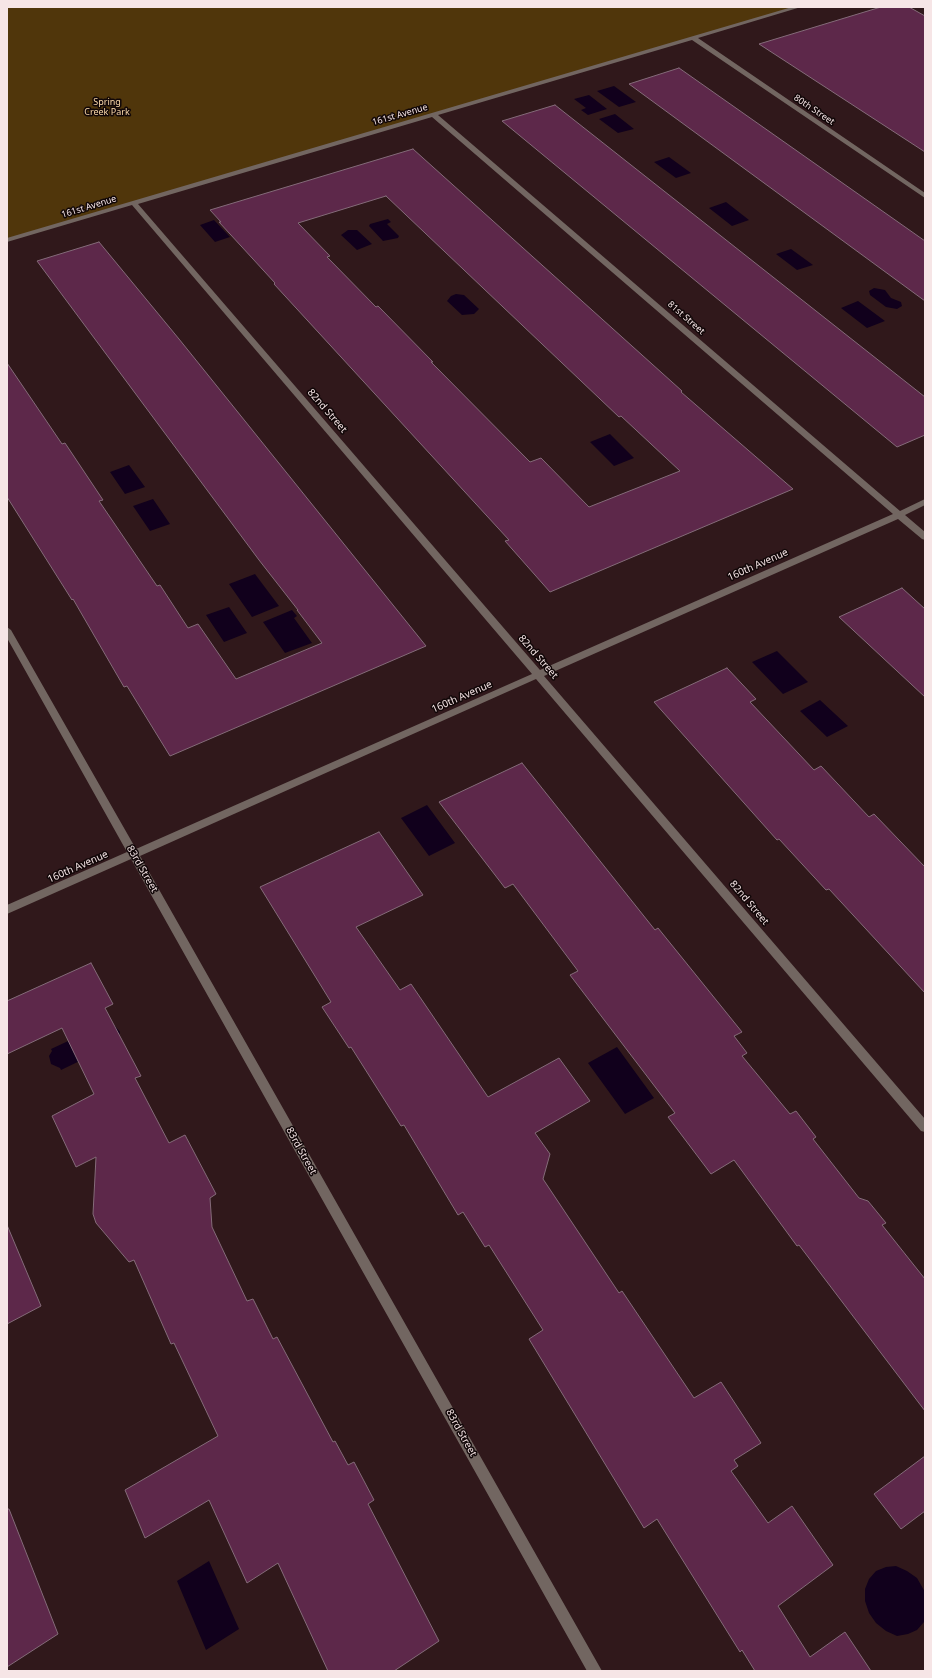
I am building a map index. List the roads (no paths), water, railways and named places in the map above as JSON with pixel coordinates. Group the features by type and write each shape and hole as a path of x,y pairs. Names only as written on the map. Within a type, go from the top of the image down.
{"street":[{"name":"161st Avenue","path":"7,240 798,7"},
{"name":"80th Street","path":"693,38 925,196"},
{"name":"81st Street","path":"434,114 925,537"},
{"name":"82nd Street","path":"134,203 539,674 925,1127"},
{"name":"160th Avenue","path":"7,910 899,515 925,502"},
{"name":"83rd Street","path":"7,630 595,1671"}],"park label":[{"name":"Spring Creek Park","path":"107,108"}]}
